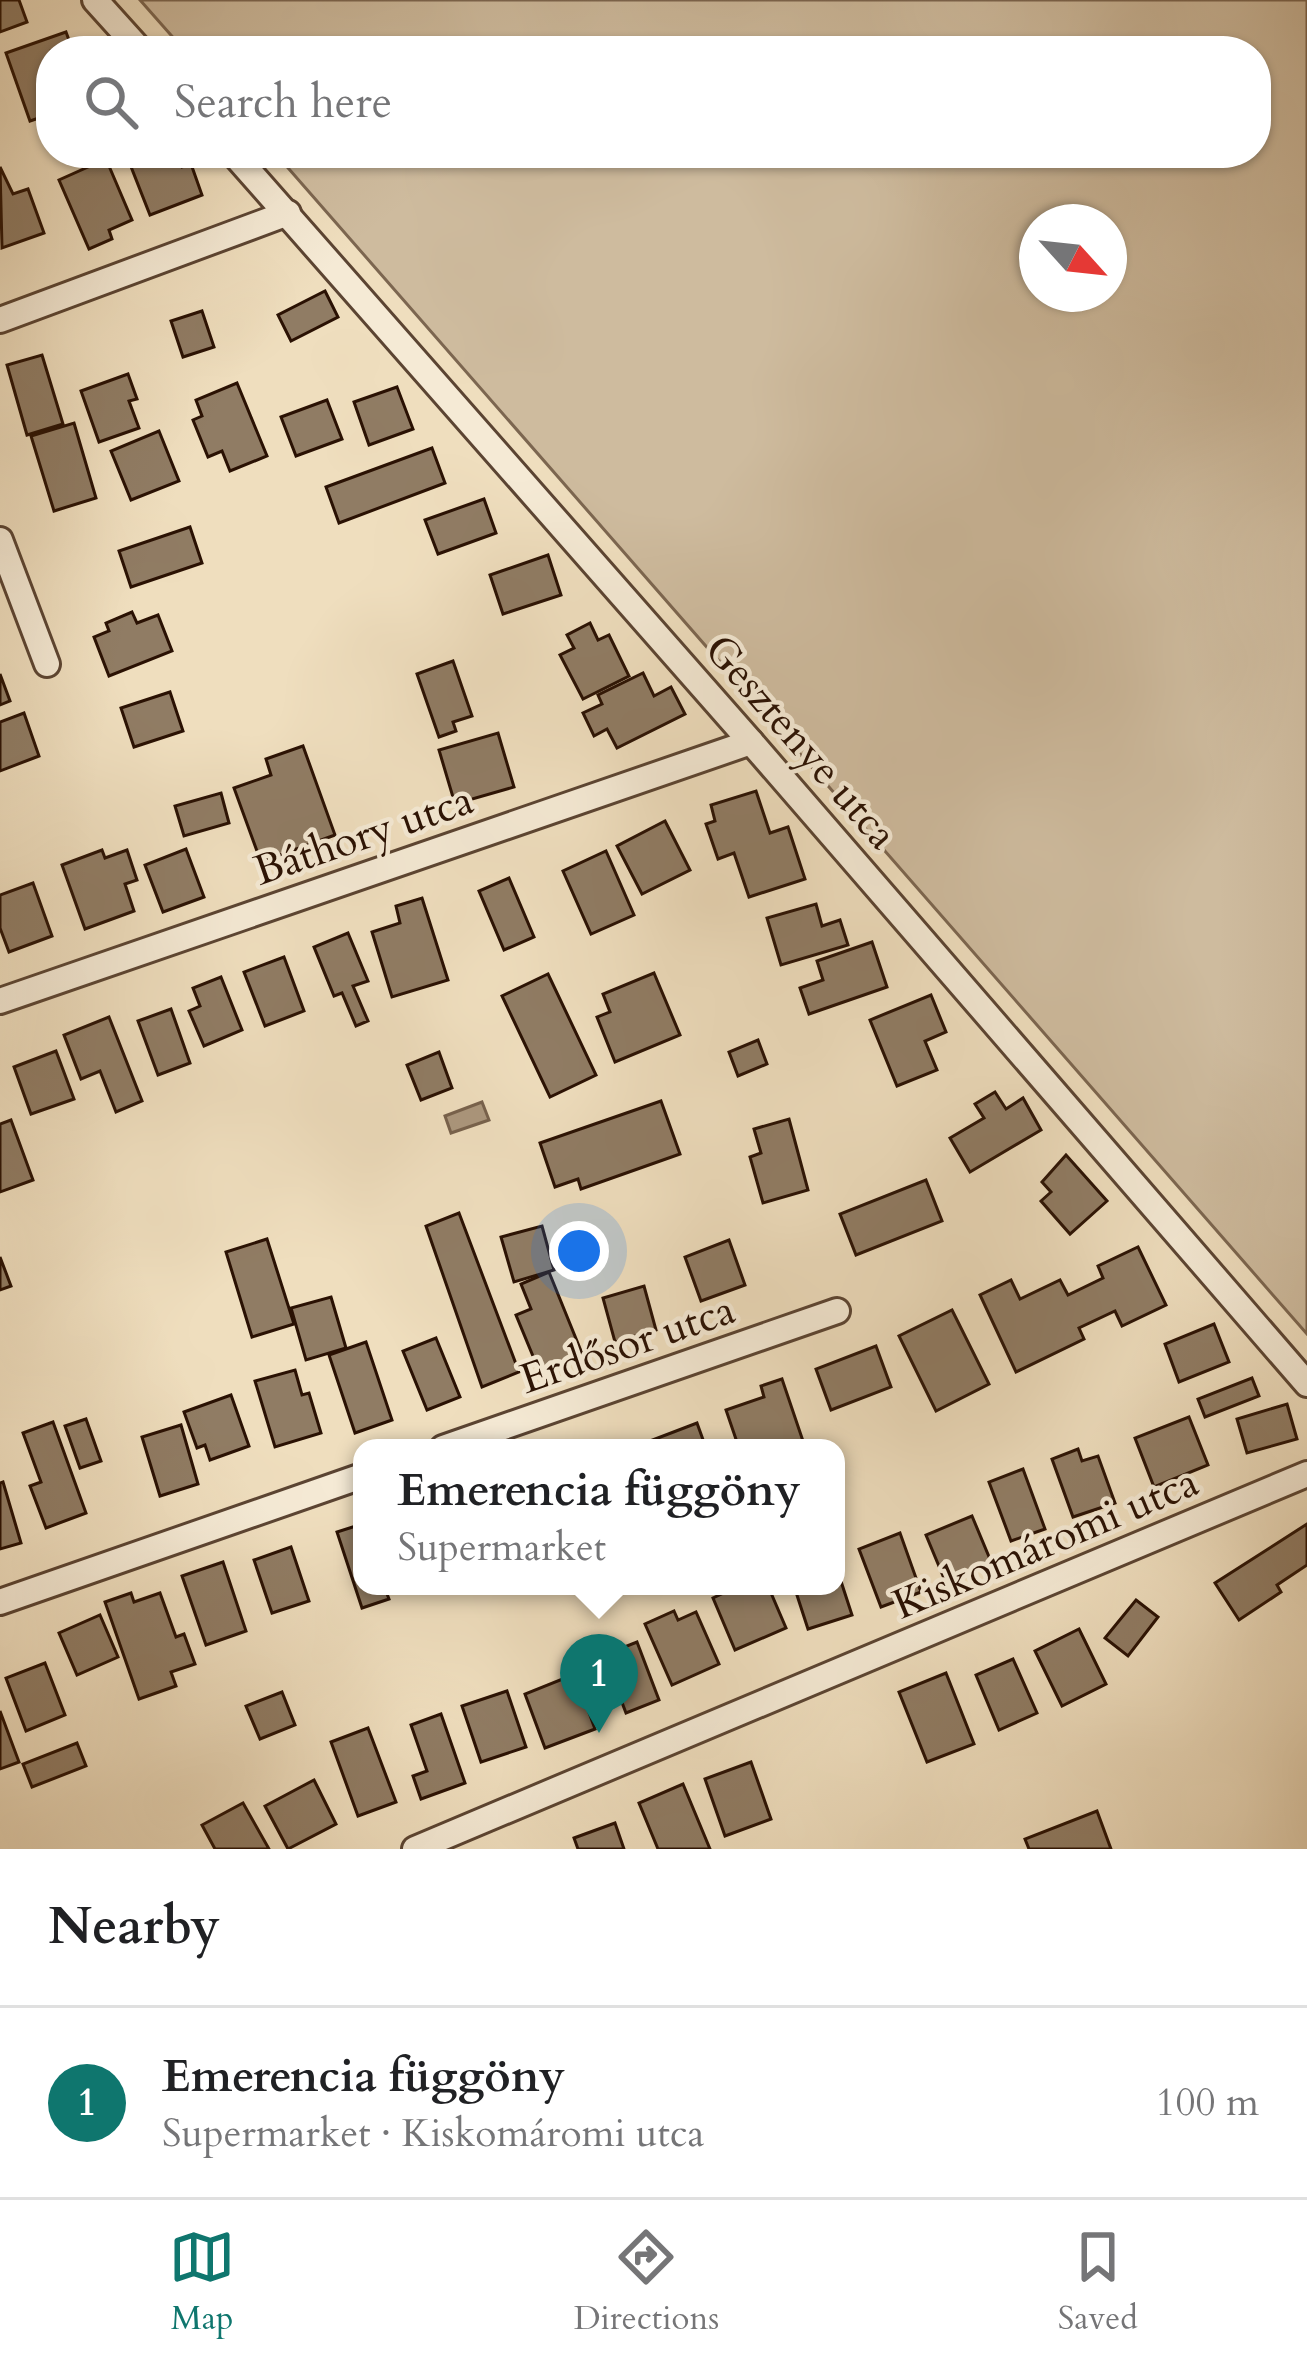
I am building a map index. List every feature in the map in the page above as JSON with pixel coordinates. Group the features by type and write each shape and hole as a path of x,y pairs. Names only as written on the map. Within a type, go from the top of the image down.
{"street":[{"path":"95,0 127,36"},
{"name":"Gesztenye utca","path":"247,168 1307,1384"},
{"path":"0,320 288,213"},
{"path":"0,540 47,664"},
{"name":"Báthory utca","path":"0,1000 751,742"},
{"name":"Erdősor utca","path":"469,1439 837,1311"},
{"name":"Kiskomáromi utca","path":"415,1849 1307,1474"},
{"path":"0,1602 353,1479"}],"shaded area":[{"path":"140,0 1307,0 1307,1334 288,168 1271,168 1271,36 172,36"},
{"path":"482,1102 489,1120 451,1133 445,1116"}],"building":[{"path":"0,0 19,0 27,22 0,32"},
{"path":"36,42 36,119 30,121 6,53"},
{"path":"0,167 13,194 28,189 44,233 2,248"},
{"path":"86,168 110,168 132,220 109,230 112,239 89,249 59,180"},
{"path":"132,168 192,168 202,195 150,215"},
{"path":"325,291 338,317 291,341 278,315"},
{"path":"202,311 214,347 183,357 171,321"},
{"path":"42,355 63,424 27,435 7,365"},
{"path":"128,374 137,399 129,401 139,428 99,442 81,391"},
{"path":"237,383 267,456 230,471 222,451 208,457 193,420 202,416 196,400"},
{"path":"397,387 413,429 369,445 354,402"},
{"path":"327,400 342,439 296,456 281,417"},
{"path":"74,423 96,498 54,511 31,436"},
{"path":"159,431 179,481 131,500 111,451"},
{"path":"432,448 445,483 339,523 326,487"},
{"path":"484,499 496,533 438,554 425,520"},
{"path":"190,527 202,563 131,587 119,551"},
{"path":"548,555 561,595 503,614 490,575"},
{"path":"132,612 137,623 158,615 172,651 109,676 94,637 109,631 106,623"},
{"path":"590,623 598,640 609,635 629,676 583,699 560,655 574,648 567,635"},
{"path":"453,661 472,716 453,722 456,731 439,737 417,674"},
{"path":"643,673 654,696 671,687 685,714 617,748 607,729 594,736 583,713 602,704 598,695"},
{"path":"0,674 10,701 0,705"},
{"path":"170,692 183,731 134,747 121,708"},
{"path":"24,713 39,756 0,771 0,722"},
{"path":"498,733 514,787 455,804 439,750"},
{"path":"303,746 335,835 261,862 234,788 271,775 266,759"},
{"path":"756,791 770,833 788,827 805,879 749,897 734,853 718,859 706,824 715,821 711,805"},
{"path":"221,793 229,823 184,836 175,806"},
{"path":"665,821 690,870 642,894 617,846"},
{"path":"186,849 204,897 163,912 145,865"},
{"path":"102,850 105,858 127,850 137,880 125,884 134,911 85,929 62,865"},
{"path":"606,851 634,915 591,934 563,871"},
{"path":"509,878 534,937 504,950 479,891"},
{"path":"33,883 52,936 9,952 0,928 0,895"},
{"path":"422,898 448,980 392,997 372,932 400,923 396,906"},
{"path":"816,904 822,926 840,920 848,945 781,965 767,918"},
{"path":"348,933 368,981 353,986 368,1021 356,1026 342,993 334,996 314,947"},
{"path":"872,942 887,987 809,1014 800,988 823,980 817,961"},
{"path":"284,957 304,1011 265,1026 244,972"},
{"path":"654,973 680,1035 615,1062 597,1017 610,1012 603,994"},
{"path":"548,974 596,1075 550,1097 502,996"},
{"path":"221,977 242,1030 204,1046 189,1011 200,1006 193,988"},
{"path":"931,995 946,1032 925,1041 937,1070 897,1086 870,1020"},
{"path":"171,1009 190,1063 158,1075 138,1021"},
{"path":"109,1017 142,1101 116,1112 100,1071 81,1079 64,1035"},
{"path":"758,1040 767,1064 738,1076 729,1052"},
{"path":"56,1051 74,1099 31,1114 14,1067"},
{"path":"439,1052 452,1088 421,1100 407,1065"},
{"path":"995,1092 1006,1109 1023,1098 1041,1130 970,1172 950,1138 984,1118 975,1104"},
{"path":"661,1101 680,1154 581,1189 578,1179 555,1187 540,1143"},
{"path":"789,1119 808,1190 763,1203 750,1157 761,1153 754,1129"},
{"path":"11,1120 33,1180 0,1192 0,1124"},
{"path":"1066,1155 1107,1201 1070,1234 1041,1201 1051,1192 1042,1182"},
{"path":"926,1180 942,1221 856,1255 840,1214"},
{"path":"459,1213 519,1372 482,1387 426,1226"},
{"path":"542,1226 554,1270 514,1282 501,1237"},
{"path":"267,1239 294,1324 252,1337 226,1252"},
{"path":"729,1240 745,1285 701,1301 685,1257"},
{"path":"1138,1247 1166,1305 1122,1326 1115,1311 1079,1328 1084,1339 1016,1372 980,1295 1011,1280 1020,1299 1060,1280 1068,1295 1103,1278 1098,1266"},
{"path":"0,1257 11,1286 0,1290"},
{"path":"549,1272 583,1356 540,1373 516,1315 531,1309 521,1284"},
{"path":"644,1286 656,1330 615,1342 603,1298"},
{"path":"331,1297 346,1348 306,1360 291,1308"},
{"path":"952,1310 989,1384 936,1411 899,1336"},
{"path":"1214,1324 1229,1362 1179,1382 1165,1344"},
{"path":"436,1338 460,1397 427,1410 403,1351"},
{"path":"366,1342 392,1420 355,1433 329,1355"},
{"path":"876,1346 891,1387 831,1410 816,1369"},
{"path":"295,1370 302,1395 309,1393 321,1433 275,1447 255,1381"},
{"path":"1252,1378 1259,1396 1205,1417 1198,1399"},
{"path":"782,1379 802,1439 736,1439 726,1410 764,1397 761,1386"},
{"path":"231,1395 249,1446 210,1460 205,1445 197,1448 184,1412"},
{"path":"1287,1404 1297,1439 1247,1453 1237,1419"},
{"path":"1189,1417 1208,1465 1154,1487 1135,1438"},
{"path":"86,1419 101,1461 80,1468 65,1426"},
{"path":"53,1422 86,1513 46,1528 30,1486 41,1482 23,1433"},
{"path":"697,1423 703,1439 655,1439"},
{"path":"181,1425 198,1484 160,1496 142,1437"},
{"path":"1078,1449 1082,1461 1098,1456 1115,1503 1073,1517 1052,1459"},
{"path":"1023,1469 1045,1529 1011,1541 989,1482"},
{"path":"0,1483 21,1543 0,1549"},
{"path":"972,1516 992,1564 946,1583 926,1535"},
{"path":"1307,1524 1307,1565 1277,1585 1281,1592 1239,1620 1215,1583"},
{"path":"353,1527 353,1581 337,1532"},
{"path":"900,1533 921,1592 881,1607 859,1549"},
{"path":"291,1547 309,1601 272,1613 254,1560"},
{"path":"223,1562 246,1631 206,1645 182,1576"},
{"path":"131,1593 134,1602 160,1593 176,1637 184,1634 195,1664 171,1672 176,1686 139,1699 105,1602"},
{"path":"845,1594 852,1615 808,1629 797,1595"},
{"path":"358,1595 387,1595 389,1599 362,1608"},
{"path":"772,1595 786,1628 735,1650 713,1598"},
{"path":"1136,1600 1158,1617 1128,1656 1105,1638"},
{"path":"674,1611 678,1620 696,1612 719,1664 672,1685 645,1624"},
{"path":"100,1615 118,1657 77,1675 59,1633"},
{"path":"1079,1629 1106,1684 1062,1706 1035,1651"},
{"path":"637,1642 659,1700 626,1713 604,1655"},
{"path":"1013,1659 1037,1713 999,1730 976,1675"},
{"path":"45,1663 65,1715 26,1731 6,1678"},
{"path":"946,1673 974,1744 927,1762 899,1692"},
{"path":"575,1674 595,1729 545,1748 525,1694"},
{"path":"507,1691 526,1747 481,1762 462,1706"},
{"path":"282,1692 295,1725 260,1739 246,1706"},
{"path":"0,1711 19,1762 0,1769"},
{"path":"441,1714 465,1783 421,1799 413,1776 427,1771 411,1725"},
{"path":"368,1728 396,1802 358,1816 331,1742"},
{"path":"77,1743 86,1766 32,1787 23,1764"},
{"path":"751,1762 771,1819 725,1836 705,1779"},
{"path":"314,1780 336,1824 288,1849 265,1806"},
{"path":"683,1784 710,1849 658,1849 639,1803"},
{"path":"243,1803 269,1849 215,1849 202,1825"},
{"path":"1097,1811 1111,1849 1029,1849 1025,1839"},
{"path":"615,1823 624,1849 578,1849 574,1838"}],"place":[{"name":"Emerencia függöny","path":"599,1733"}]}
